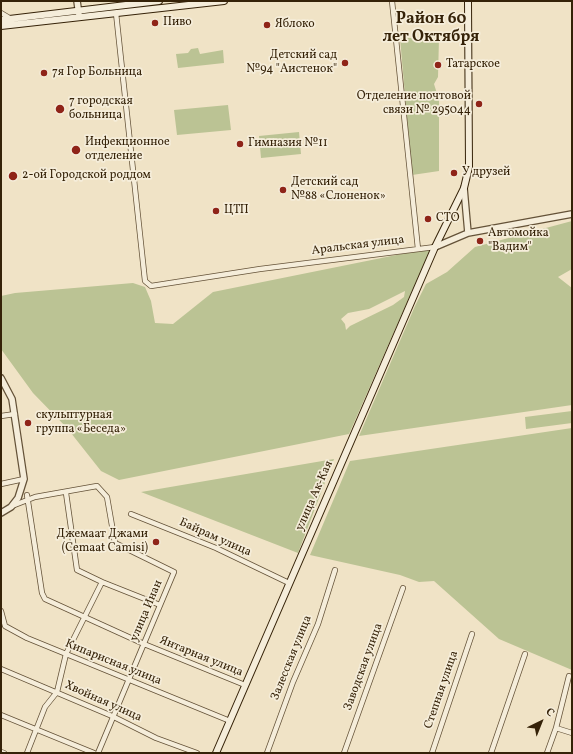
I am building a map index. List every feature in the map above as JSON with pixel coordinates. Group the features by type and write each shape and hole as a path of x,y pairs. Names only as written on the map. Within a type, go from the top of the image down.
{"main road":[{"path":"1,26 159,1"},
{"path":"1,20 79,14 116,13 181,3 224,1"},
{"path":"435,248 464,188 468,167 468,1"},
{"name":"улица Ак-Кая","path":"216,753 244,685 435,248"}],"street":[{"path":"77,1 79,14"},
{"path":"392,1 418,249"},
{"path":"1,13 11,19"},
{"name":"Аральская улица","path":"116,13 145,280 150,286 418,249 435,248 468,233 572,214"},
{"path":"464,188 468,233"},
{"path":"1,378 10,392 15,414 24,480 20,493 11,507"},
{"path":"1,416 15,414"},
{"path":"1,484 24,480"},
{"name":"улица Инан","path":"66,493 97,486 107,497 115,543 174,572 112,716 98,753"},
{"path":"20,493 28,498"},
{"path":"1,513 28,498 66,493 77,570 102,582 160,605"},
{"name":"Янтарная улица","path":"28,498 42,593 45,599 144,644 244,685"},
{"name":"Байрам улица","path":"131,514 216,548 289,583"},
{"name":"Залесская улица","path":"267,753 293,682 318,624 334,570"},
{"path":"27,753 45,707 57,692 66,654 102,582"},
{"name":"Заводская улица","path":"344,753 403,588"},
{"name":"Кипарисная улица","path":"1,611 5,626 27,638 230,721"},
{"name":"Степная улица","path":"432,753 472,634"},
{"path":"491,753 525,654"},
{"name":"Хвойная улица","path":"1,669 112,716 156,738 197,753"},
{"path":"547,753 556,728 569,676"},
{"path":"1,715 36,728 94,753"},
{"path":"556,728 572,733"}],"green space":[{"path":"400,38 439,38 438,77 434,84 439,100 439,171 412,175"},
{"path":"198,48 200,54 223,50 224,63 178,68 176,54 188,53 191,49"},
{"path":"228,105 231,130 177,135 174,110"},
{"path":"299,132 301,154 261,158 259,136"},
{"path":"572,221 572,269 558,277 572,288 572,405 359,436 426,284 447,272 475,247"},
{"path":"431,248 349,434 119,480 101,471 67,428 33,393 1,349 1,296 15,293 133,283 145,287 151,301 155,323 173,324 213,292","holes":["405,291 404,297 393,305 350,326 346,330 345,324 341,319 348,313 369,309"]},
{"path":"572,411 572,423 526,429 525,417"},
{"path":"572,428 572,670 499,639 434,581 419,582 400,575 310,555 350,461"},
{"path":"334,459 298,553 141,492"}],"place":[{"name":"Пиво","path":"155,23"},
{"name":"Яблоко","path":"267,25"},
{"name":"Детский сад №94 \"Аистенок\"","path":"345,63"},
{"name":"Татарское","path":"438,65"},
{"name":"7я Гор Больница","path":"44,73"},
{"name":"Отделение почтовой связи № 295044","path":"479,104"},
{"name":"7 городская больница","path":"60,109"},
{"name":"Гимназия №11","path":"240,144"},
{"name":"Инфекционное отделение","path":"76,150"},
{"name":"У друзей","path":"454,173"},
{"name":"2-ой Городской роддом","path":"13,176"},
{"name":"Детский сад №88 «Слоненок»","path":"283,190"},
{"name":"ЦТП","path":"216,211"},
{"name":"СТО","path":"428,219"},
{"name":"Автомойка \"Вадим\"","path":"480,241"},
{"name":"скульптурная группа «Беседа»","path":"28,423"},
{"name":"Джемаат Джами (Cemaat Camisi)","path":"156,542"}],"district":[{"name":"Район 60 лет Октября","path":"431,29"}]}
